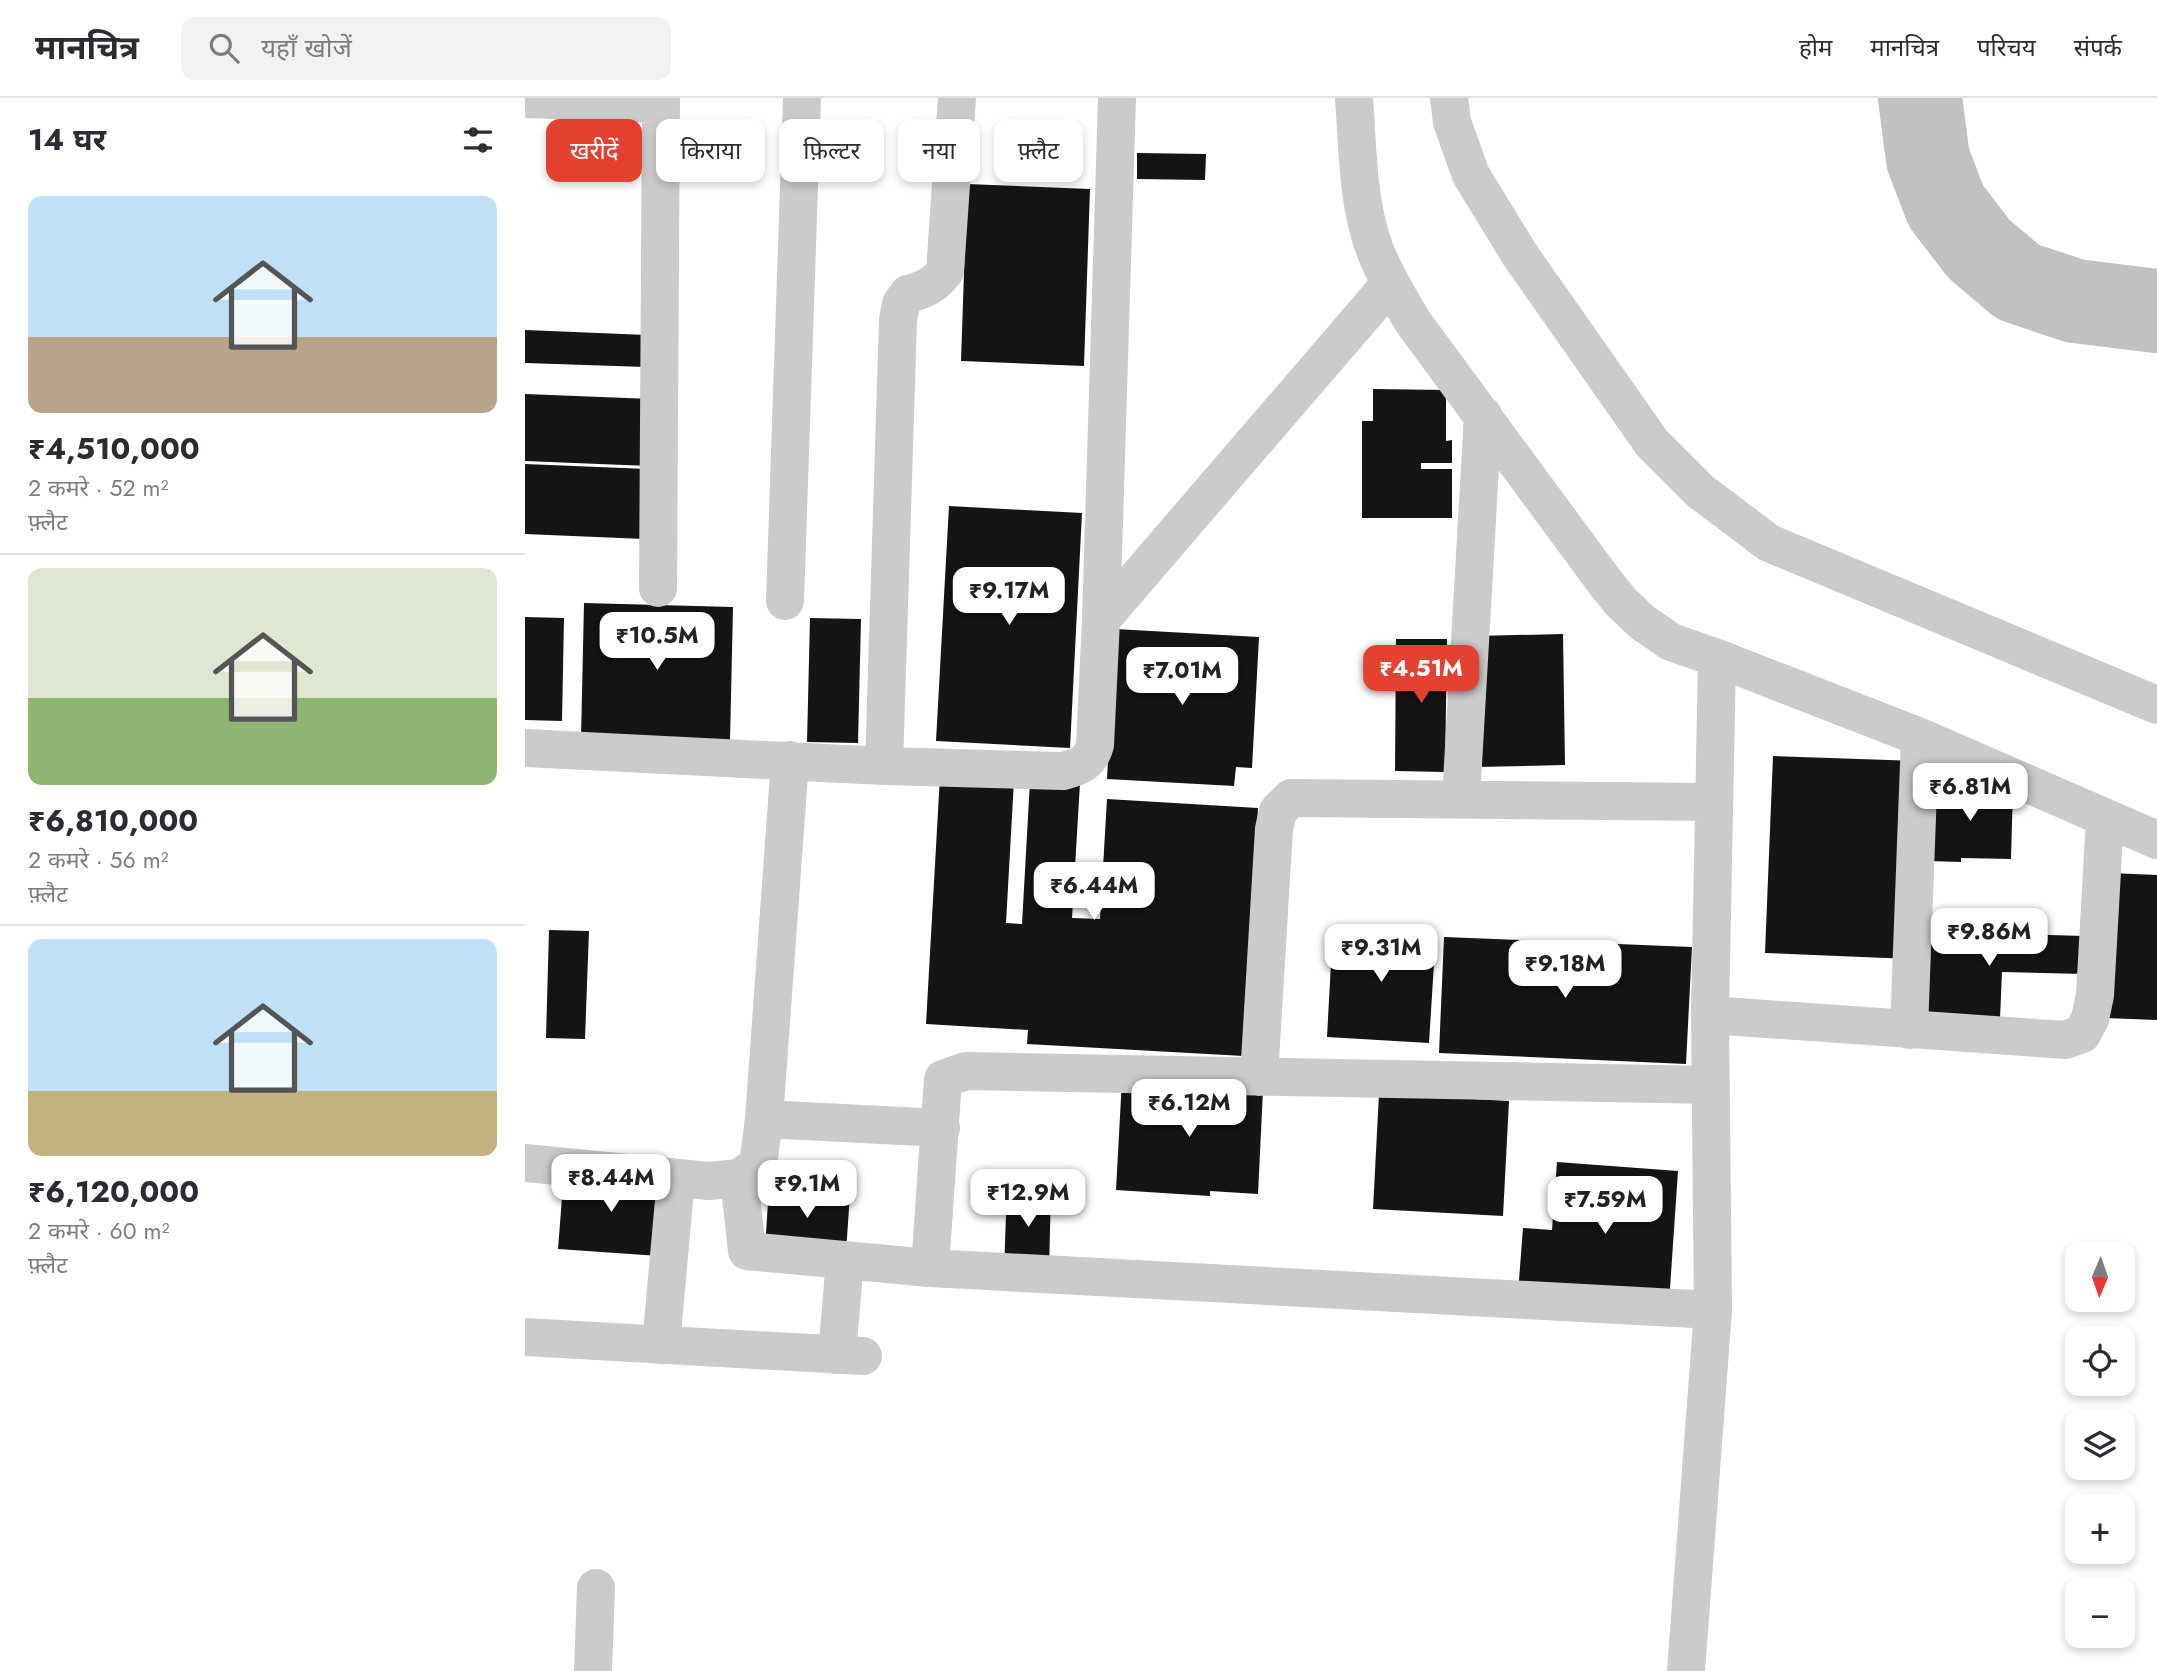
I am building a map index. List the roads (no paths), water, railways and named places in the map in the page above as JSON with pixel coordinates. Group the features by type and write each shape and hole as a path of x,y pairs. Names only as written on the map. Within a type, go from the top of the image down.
{"street":[{"path":"785,601 802,98"},
{"path":"884,766 898,320 901,304 908,294 937,282 945,271 957,98"},
{"path":"525,748 884,766 1063,771 1081,766 1092,757 1095,746 1101,620 1117,98"},
{"path":"1354,98 1363,204 1374,247 1389,284 1413,322 1621,602 1642,622 1671,642 1717,657 1920,737 2157,840"},
{"path":"1449,98 1452,122 1471,175 1520,255 1652,443 1700,491 1769,543 2157,705"},
{"path":"525,99 661,101 658,588"},
{"path":"1101,620 1389,284"},
{"path":"1461,799 1483,415"},
{"path":"1686,1671 1713,1310 1710,1016 1717,657"},
{"path":"1909,1030 1920,737"},
{"path":"525,1163 709,1181 740,1178 758,1165 764,1119 790,760"},
{"path":"1259,1077 1274,829 1278,811 1291,798 1714,803"},
{"path":"1710,1016 2065,1040 2082,1034 2090,1019 2095,995 2105,818"},
{"path":"930,1268 943,1079 966,1071 1711,1085"},
{"path":"764,1119 941,1128"},
{"path":"661,1345 676,1178"},
{"path":"740,1178 747,1251 930,1268 1713,1310"},
{"path":"525,1337 850,1355 845,1260"},
{"path":"593,1671 596,1588"}]}
